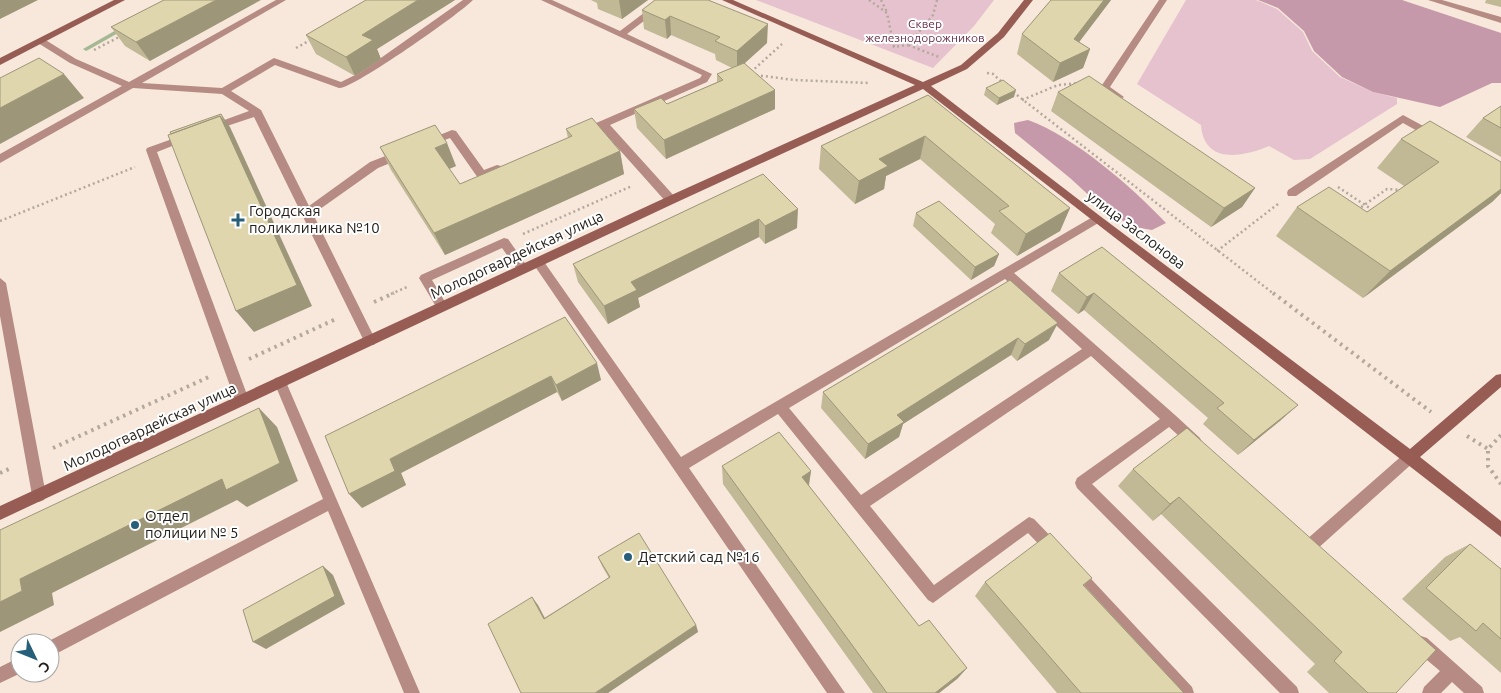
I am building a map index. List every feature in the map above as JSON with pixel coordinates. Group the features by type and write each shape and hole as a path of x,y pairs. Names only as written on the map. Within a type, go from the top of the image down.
{"street":[{"path":"0,62 121,0"},
{"name":"улица Заслонова","path":"726,0 925,86 1096,219 1410,457 1501,530"},
{"name":"Молодогвардейская улица","path":"0,514 670,200 964,67 1002,35 1029,0"},
{"path":"1410,457 1501,379"}],"lane":[{"path":"0,159 282,0"},
{"path":"224,91 274,61 342,86 364,74 469,0"},
{"path":"545,0 704,71 707,77 704,80 577,135"},
{"path":"622,34 667,0"},
{"path":"1129,104 1105,88 1163,0"},
{"path":"1432,0 1501,20"},
{"path":"41,41 73,61 128,86 224,91 257,112 370,340"},
{"path":"242,400 151,150 257,112"},
{"path":"1292,193 1403,118 1444,142"},
{"path":"603,124 670,200"},
{"path":"307,213 374,165 452,133 482,175 508,164"},
{"path":"679,466 1096,219"},
{"path":"442,307 425,278 504,242 523,269"},
{"path":"538,262 837,693"},
{"path":"1005,272 1207,452"},
{"path":"0,283 39,495"},
{"path":"860,504 1092,349"},
{"path":"280,382 412,693"},
{"path":"780,406 933,595 1029,524 1186,693"},
{"path":"1170,419 1082,484 1291,693"},
{"path":"1325,558 1307,542 1410,457"},
{"path":"60,644 331,502"},
{"path":"1407,631 1476,693"},
{"path":"1430,693 1451,671"}],"path":[{"path":"869,0 887,12"},
{"path":"881,0 887,12 894,47 908,45 964,67 993,74 1022,100 1217,251 1448,424 1488,449"},
{"path":"908,45 933,16 937,0"},
{"path":"798,31 749,74 794,80 878,84"},
{"path":"274,61 317,36"},
{"path":"1022,100 1047,88 1072,82 1105,88"},
{"path":"0,221 154,159"},
{"path":"1319,175 1379,214"},
{"path":"504,242 650,177"},
{"path":"1349,215 1388,189 1404,190"},
{"path":"1217,251 1292,193"},
{"path":"1501,435 1488,449 1488,466 1501,484"}],"green space":[{"name":"Сквер железнодорожников","path":"756,0 994,0 974,26 933,68"},
{"path":"1186,0 1256,0 1277,9 1303,32 1312,51 1340,77 1373,92 1397,98 1397,104 1310,159 1294,160 1269,146 1237,155 1226,155 1217,152 1209,147 1204,138 1201,125 1137,84"}],"shaded area":[{"path":"1258,0 1402,0 1501,33 1501,83 1492,83 1440,107 1373,92 1342,77 1314,51 1304,31 1278,8"},
{"path":"1028,120 1065,138 1102,164 1137,194 1166,223 1152,230 1134,227 1106,211 1070,178 1015,133 1014,123"}],"building":[{"path":"164,0 216,0 136,42 111,27"},
{"path":"366,0 418,0 362,35 373,40 346,57 306,35"},
{"path":"655,0 708,0 768,24 737,51 715,41 720,37 670,16 665,20 642,10"},
{"path":"1051,0 1104,0 1074,39 1090,49 1060,63 1022,34"},
{"path":"39,58 64,74 0,108 0,78"},
{"path":"744,63 775,90 664,140 634,109 661,98 667,104 723,80 717,74"},
{"path":"1089,76 1255,188 1224,208 1058,92"},
{"path":"1003,80 1016,90 999,98 986,88"},
{"path":"928,95 1070,208 1026,234 999,211 1009,206 925,136 879,159 888,166 859,181 821,146"},
{"path":"1501,106 1501,128 1483,118"},
{"path":"221,114 227,126 220,116 171,134 170,132"},
{"path":"220,116 297,285 236,311 168,135"},
{"path":"592,118 620,151 434,233 380,147 435,125 447,143 435,148 460,184 572,136 566,129"},
{"path":"1430,121 1501,162 1501,189 1390,271 1297,207 1329,187 1367,212 1439,162 1401,139"},
{"path":"763,174 798,209 765,226 759,219 631,282 637,290 604,306 573,264"},
{"path":"939,201 999,254 975,267 916,213"},
{"path":"1102,247 1298,405 1254,440 1217,408 1224,403 1094,293 1087,297 1059,273"},
{"path":"1010,280 1058,323 1025,344 1018,338 897,415 904,422 868,444 823,392"},
{"path":"565,317 597,363 556,385 551,376 390,459 395,471 349,494 325,436"},
{"path":"259,408 280,463 226,490 222,479 20,579 22,591 0,602 0,530"},
{"path":"1187,428 1436,650 1396,693 1368,693 1334,661 1342,652 1179,497 1170,504 1133,469"},
{"path":"779,432 811,471 802,477 919,626 929,620 967,668 935,693 887,693 722,466"},
{"path":"639,533 696,625 595,693 521,693 488,624 532,597 544,619 610,577 598,557"},
{"path":"1050,533 1092,578 1083,585 1184,693 1081,693 985,582"},
{"path":"1470,544 1501,569 1501,639 1483,623 1476,631 1426,588"},
{"path":"323,566 335,596 253,642 243,610"}],"waterway":[{"path":"86,49 125,27"}],"place":[{"name":"Городская поликлиника №10","path":"238,220"},
{"name":"Отдел полиции № 5","path":"135,525"},
{"name":"Детский сад №16","path":"628,557"}]}
